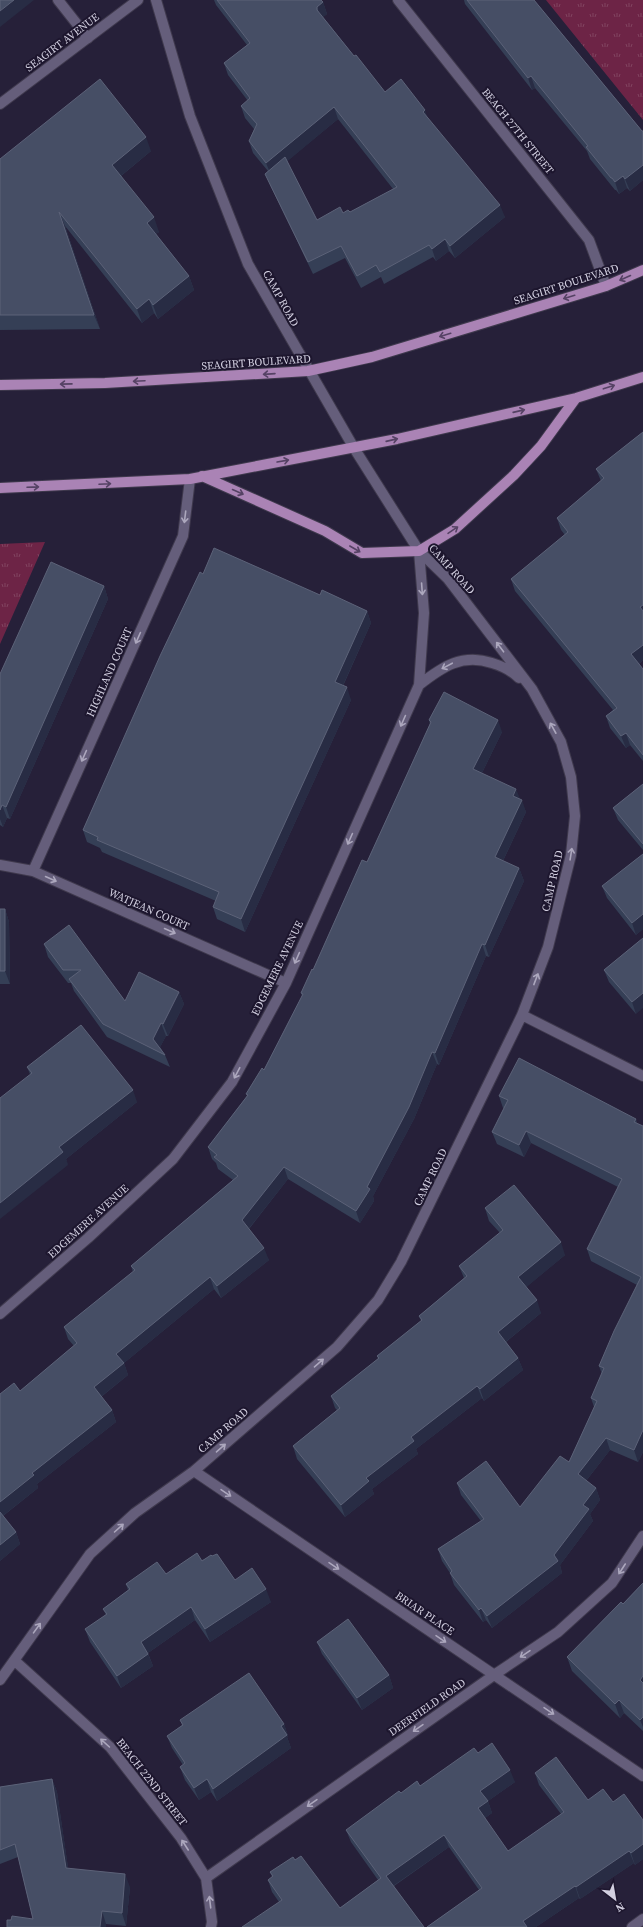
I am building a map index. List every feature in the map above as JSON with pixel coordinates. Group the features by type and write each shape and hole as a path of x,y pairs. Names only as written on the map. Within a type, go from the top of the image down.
{"main road":[{"name":"SEAGIRT BOULEVARD","path":"0,385 104,383 308,371 372,357 606,286 643,270"},
{"path":"0,488 190,479 354,448 576,398 643,377"},
{"path":"202,476 325,531 362,553 419,550 456,529 514,475 541,446 576,398"}],"street":[{"path":"58,0 88,38"},
{"name":"SEAGIRT AVENUE","path":"1,100 88,38 138,0"},
{"name":"CAMP ROAD","path":"0,1680 90,1554 135,1513 194,1471 337,1347 378,1300 401,1262 522,1016 548,947 571,856 575,816 571,777 561,742 532,689 448,579 419,550 354,448 308,371 248,264 190,116 156,0"},
{"name":"BEACH 27TH STREET","path":"398,0 589,240 606,286"},
{"name":"HIGHLAND COURT","path":"33,871 183,536 190,479"},
{"name":"EDGEMERE AVENUE","path":"0,1314 88,1238 173,1159 232,1082 286,983 419,685 424,613 419,550"},
{"path":"419,685 450,663 471,659 483,660 502,666 514,673 532,689"},
{"name":"WATJEAN COURT","path":"0,865 33,871 286,983"},
{"path":"522,1016 643,1076"},
{"name":"BRIAR PLACE","path":"194,1471 643,1776"},
{"name":"DEERFIELD ROAD","path":"206,1878 494,1674 558,1632 612,1583 643,1536"},
{"name":"BEACH 22ND STREET","path":"15,1661 110,1747 181,1838 206,1878 212,1922 211,1927"},
{"path":"632,1927 643,1919"}],"green space":[{"path":"546,0 643,0 643,120"},
{"path":"45,542 0,644 0,544"}],"building":[{"path":"0,0 14,0 0,11"},
{"path":"217,0 321,0 323,2 317,7 317,10 354,56 356,55 385,92 401,79 425,110 423,112 500,205 450,246 445,239 432,249 429,245 380,272 376,265 357,276 341,246 308,262 265,174 285,157 317,220 340,207 343,213 348,210 350,212 397,187 334,107 266,163 249,141 257,124 241,106 250,98 224,63 250,43"},
{"path":"467,0 534,0 643,131 643,165 625,179 623,176 615,182 531,76 528,78"},
{"path":"100,79 146,137 112,165 154,217 147,223 189,276 153,305 149,299 137,309 59,212 94,315 0,315 0,159"},
{"path":"643,432 643,605 640,607 643,611 643,645 631,654 643,669 643,755 626,733 621,736 606,716 617,708 511,579 568,532 557,518 604,478 596,469"},
{"path":"214,548 320,595 322,590 367,611 335,682 347,687 241,919 213,907 219,892 97,840 98,837 83,830 160,656 200,572 203,574"},
{"path":"51,562 104,586 6,807 2,805 0,810 0,674"},
{"path":"444,692 498,720 473,769 516,789 513,796 522,800 495,857 519,868 485,945 482,944 435,1053 432,1052 409,1107 367,1187 370,1189 356,1211 284,1167 242,1220 264,1248 217,1286 210,1277 116,1354 124,1363 94,1387 112,1410 32,1473 34,1475 0,1502 0,1394 14,1383 20,1391 77,1343 64,1327 135,1270 131,1266 238,1176 214,1157 217,1155 208,1147 248,1095 246,1094 262,1068 264,1070 303,994 301,993 312,969 313,970 362,860 367,862 431,722 429,720"},
{"path":"643,784 643,844 613,808"},
{"path":"643,854 643,914 632,923 602,886"},
{"path":"0,909 5,909 5,971 0,971"},
{"path":"69,925 125,1001 139,972 179,992 163,1024 161,1023 153,1039 165,1055 103,1024 69,979 81,970 63,970 44,944"},
{"path":"643,938 643,993 632,1002 604,970"},
{"path":"81,1025 133,1090 59,1147 63,1152 0,1203 0,1098 32,1073 27,1067"},
{"path":"519,1058 636,1119 634,1122 643,1126 643,1430 634,1450 606,1438 578,1474 596,1488 583,1505 589,1509 554,1555 558,1561 487,1616 481,1608 479,1610 450,1573 452,1571 438,1549 484,1519 457,1483 486,1461 520,1507 560,1456 569,1462 597,1401 591,1398 604,1368 599,1366 614,1331 641,1277 587,1249 622,1179 526,1131 519,1145 492,1132 508,1100 499,1096"},
{"path":"514,1185 561,1242 518,1277 537,1300 498,1332 518,1358 480,1389 477,1386 411,1437 414,1441 366,1478 369,1481 341,1505 293,1446 340,1408 331,1396 379,1358 377,1356 422,1320 419,1316 467,1276 459,1266 503,1230 485,1208"},
{"path":"0,1512 16,1532 0,1545"},
{"path":"197,1553 202,1561 211,1555 217,1554 235,1580 252,1568 266,1589 205,1629 191,1607 141,1642 148,1654 117,1676 85,1629 107,1614 103,1609 130,1589 126,1584 157,1562 166,1574"},
{"path":"643,1583 643,1676 640,1680 643,1683 643,1717 640,1720 619,1700 615,1704 567,1657 621,1602 623,1604"},
{"path":"348,1619 389,1675 357,1698 317,1642"},
{"path":"249,1673 284,1724 281,1726 287,1735 213,1789 207,1779 194,1788 180,1767 185,1763 167,1736 183,1725 180,1720"},
{"path":"492,1743 510,1770 480,1791 488,1801 478,1808 508,1851 564,1812 535,1773 556,1757 588,1800 603,1789 613,1802 624,1794 643,1820 643,1844 631,1853 629,1851 523,1921 527,1927 427,1927 482,1888 444,1835 386,1876 424,1927 242,1927 282,1900 268,1880 273,1876 270,1872 293,1857 295,1860 301,1856 340,1908 381,1878 346,1830 399,1791 401,1793 417,1781 420,1786 474,1748 478,1753"},
{"path":"52,1779 66,1868 125,1874 122,1913 102,1911 100,1927 7,1927 7,1920 11,1920 12,1916 33,1919 15,1844 0,1850 0,1787"}]}
